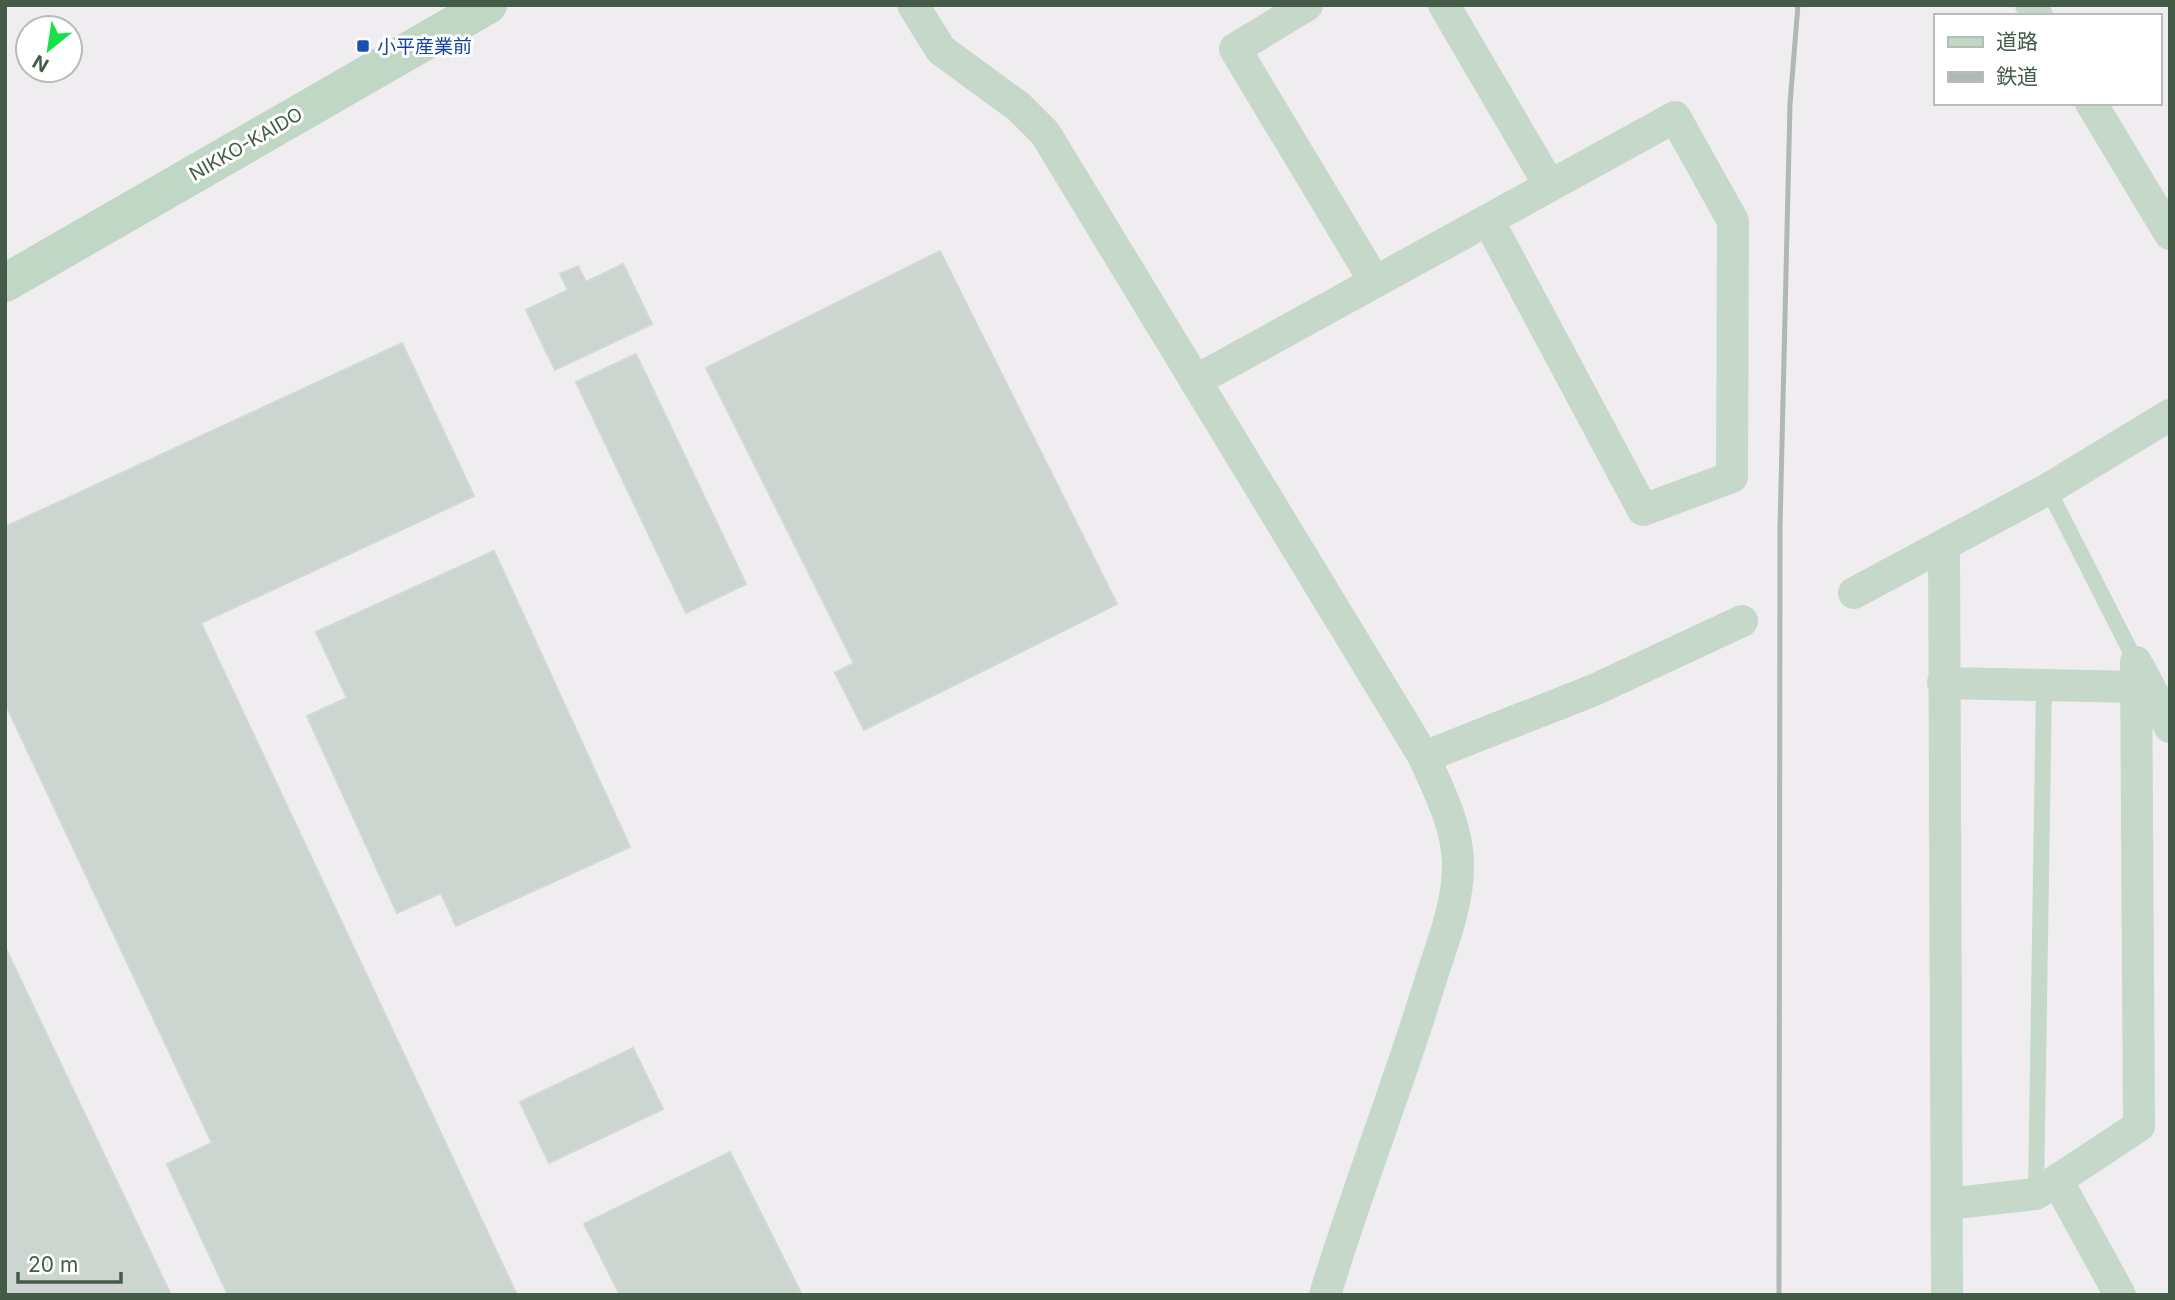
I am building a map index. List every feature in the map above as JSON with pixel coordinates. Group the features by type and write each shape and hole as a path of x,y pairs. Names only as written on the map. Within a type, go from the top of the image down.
{"main road":[{"name":"NIKKO-KAIDO","path":"5,283 488,5"}],"street":[{"path":"913,5 941,50 1019,107 1045,133 1424,757 1452,824 1458,864 1451,913 1420,1016 1349,1215 1325,1295"},
{"path":"1307,5 1236,48 1375,282"},
{"path":"1444,5 1549,186"},
{"path":"2092,105 2170,234"},
{"path":"1195,381 1675,117 1733,221 1732,477 1643,510 1488,220"},
{"path":"1854,593 2048,489 2170,415"},
{"path":"1944,545 1947,1295"},
{"path":"1424,757 1594,690 1742,621"},
{"path":"1943,683 2044,685 2136,674"},
{"path":"2136,674 2170,727"},
{"path":"1947,1204 2047,1187 2140,1126 2136,674"},
{"path":"2047,1187 2120,1295"}],"lane":[{"path":"2048,489 2136,674"},
{"path":"2044,685 2047,1187"}],"building":[{"path":"940,251 1117,604 864,730 835,673 854,663 706,368"},
{"path":"623,264 652,324 555,370 526,310 568,290 560,274 578,266 586,282"},
{"path":"402,343 474,496 201,623 517,1295 228,1295 167,1164 212,1143 5,703 5,527"},
{"path":"636,354 746,584 686,613 576,382"},
{"path":"494,551 630,847 456,926 441,893 397,913 307,716 347,698 316,632"},
{"path":"5,947 171,1295 5,1295"},
{"path":"633,1048 663,1109 549,1163 520,1102"},
{"path":"730,1152 802,1295 620,1295 584,1224"}],"railway":[{"path":"1779,1295 1780,528 1790,104 1798,5"}],"place":[{"name":"小平産業前","path":"363,46"}]}
